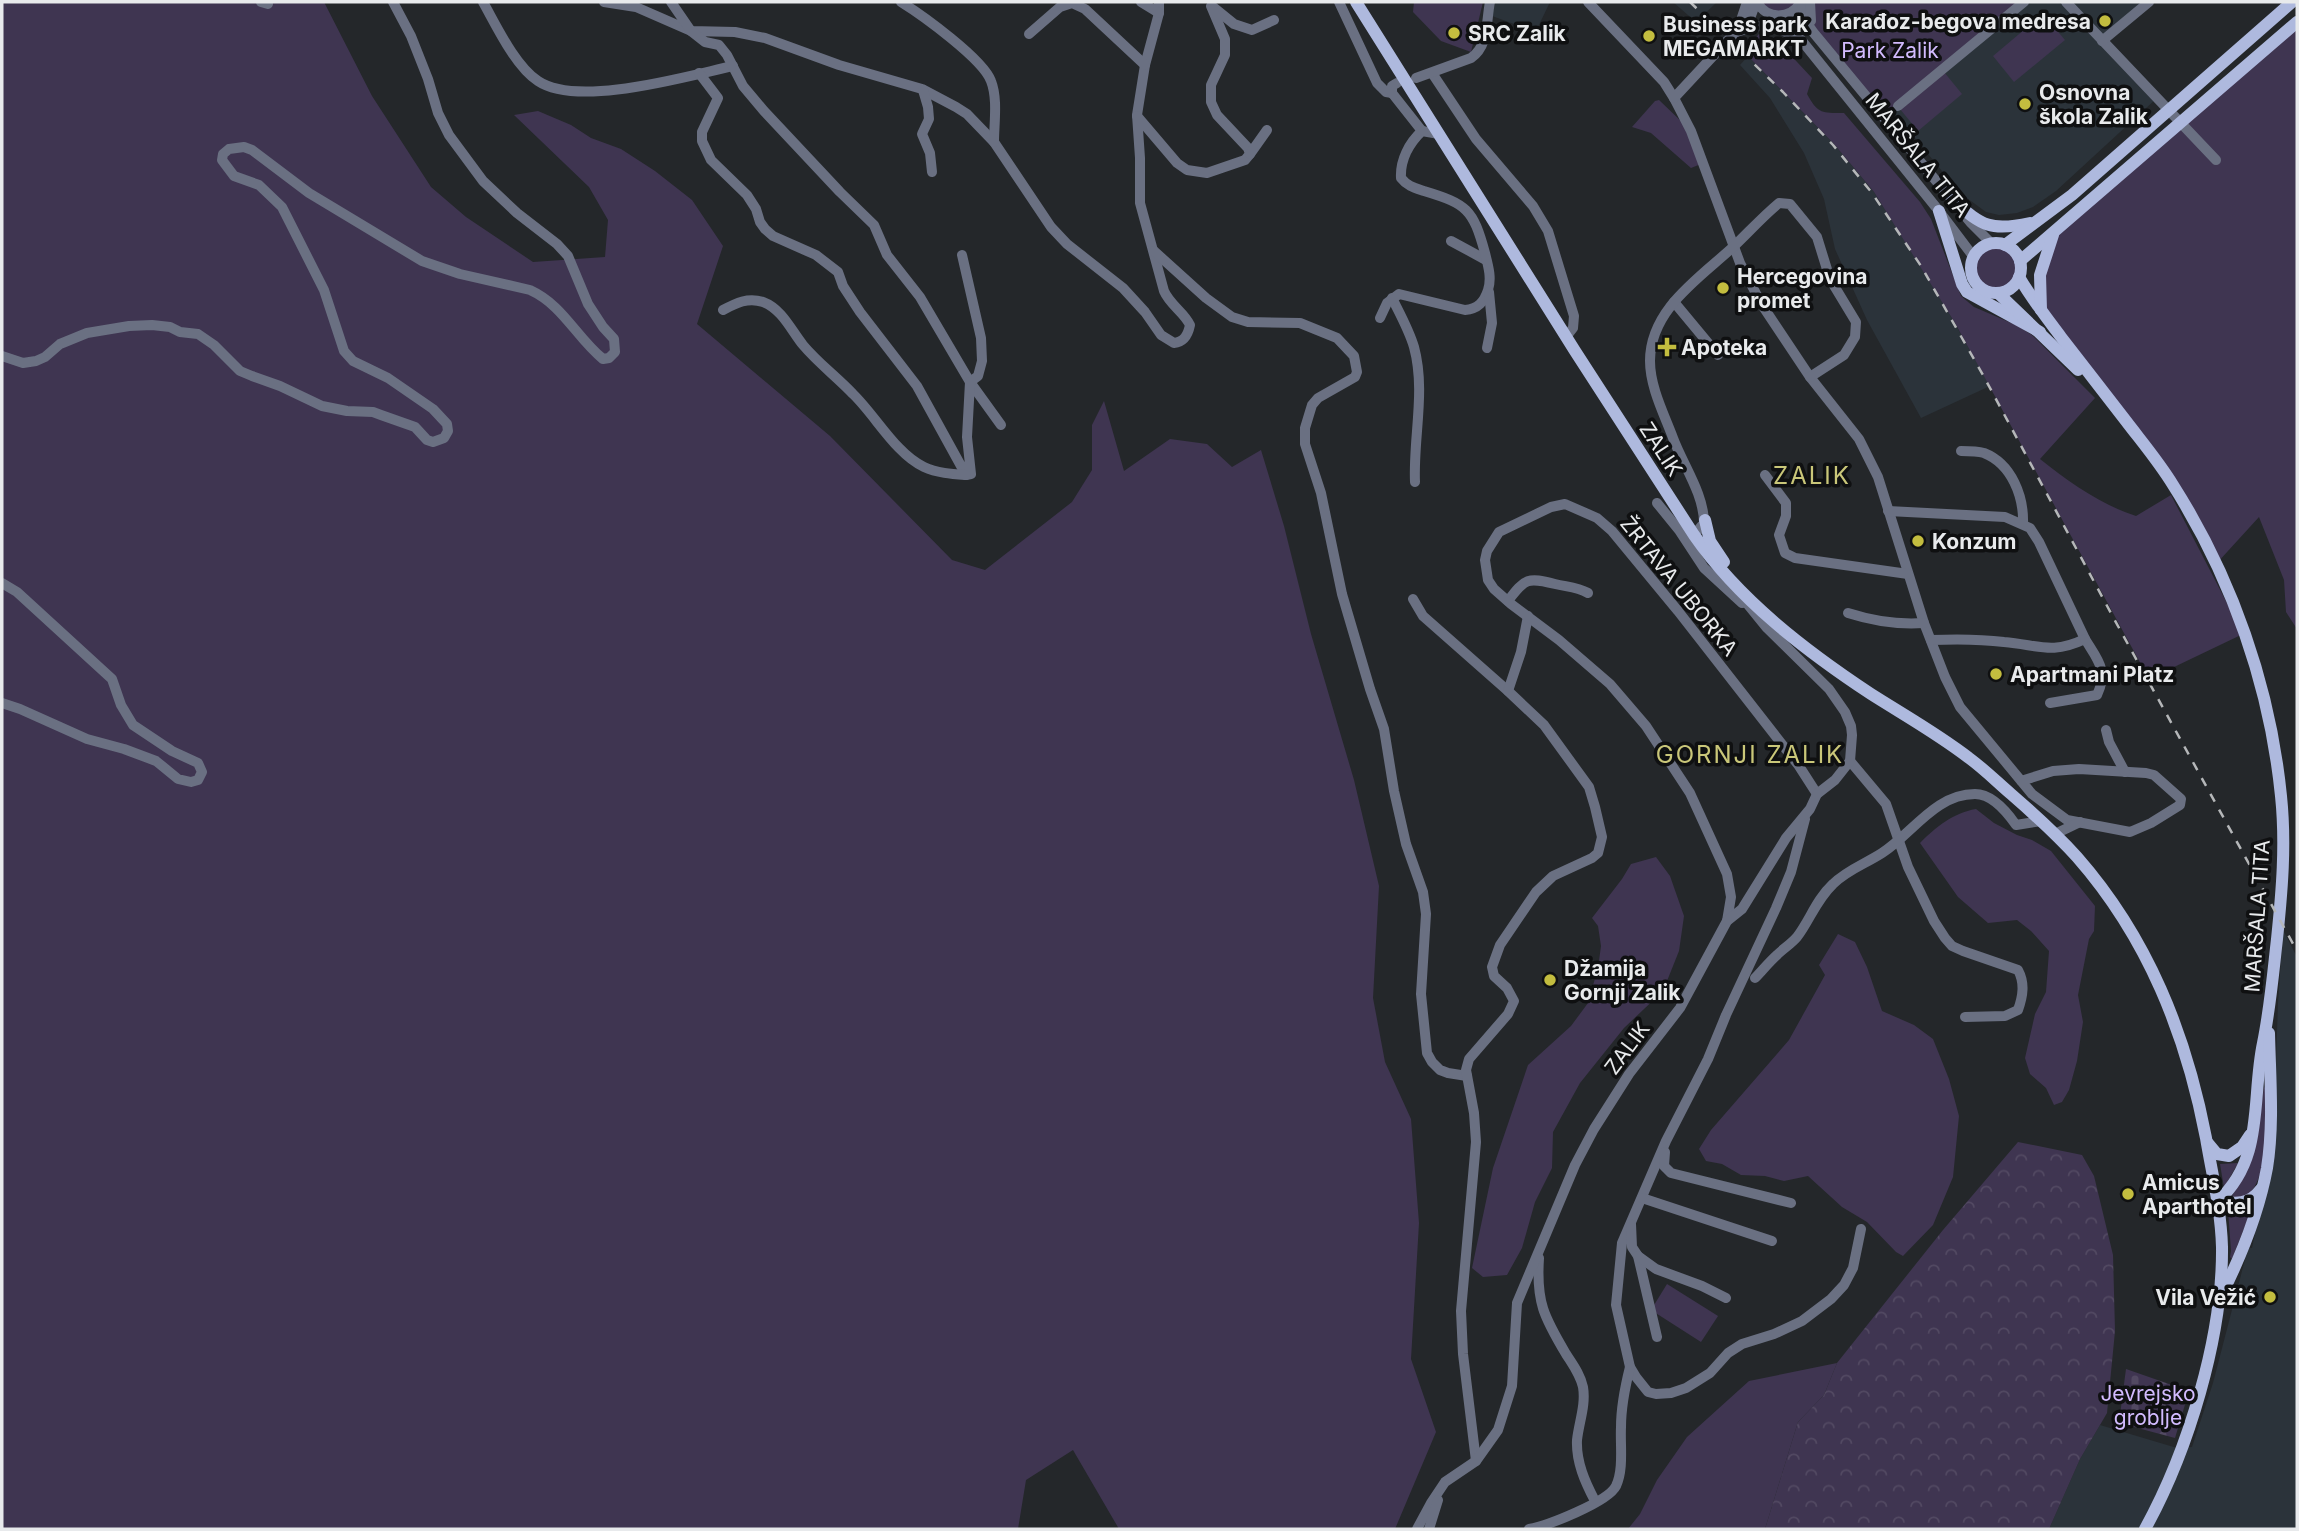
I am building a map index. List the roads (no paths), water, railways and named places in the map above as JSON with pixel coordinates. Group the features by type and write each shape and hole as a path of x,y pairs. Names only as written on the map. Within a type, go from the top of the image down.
{"main road":[{"name":"ZALIK","path":"1356,2 1694,536 1729,579 1755,608 1825,662 1971,759 2055,834 2077,857 2119,911 2149,961 2187,1055 2198,1097 2218,1201 2222,1245 2218,1304"},
{"path":"2005,245 2072,195 2292,2"},
{"path":"2020,261 2297,22"},
{"path":"1952,200 1975,219 1990,226 2002,227 2037,221"},
{"path":"1939,211 1962,284 1967,292 2040,332"},
{"path":"2041,310 2040,275 2054,232"},
{"path":"1991,243 2005,245 2017,254 2020,261 2019,277 2011,288 1998,293 1983,290 1973,279 1973,257 1978,250 1991,243"},
{"name":"MARŠALA TITA","path":"2019,277 2173,484 2217,563 2246,634 2263,696 2281,799 2282,891 2250,1151 2234,1185 2218,1201"},
{"name":"MARŠALA TITA","path":"1998,293 2111,402"},
{"path":"1705,520 1710,541 1717,553 1756,597 1755,608"},
{"name":"MARŠALA TITA","path":"2218,1304 2245,1242 2263,1185 2269,1151 2269,1012"},
{"path":"2206,1139 2217,1154 2229,1156 2242,1147 2254,1129"},
{"path":"2218,1201 2235,1204 2247,1202 2263,1185"},
{"path":"2145,1529 2172,1474 2191,1418 2218,1304"}],"street":[{"path":"2,356 23,363 36,361 60,344 87,334 129,326 170,327 198,334 214,345 240,371 322,406 373,412 415,427 427,440 433,442 444,438 448,431 447,424 433,409 388,378 353,360 344,351 324,290 282,207 259,185 234,176 222,160 223,154 229,149 244,147 252,150 309,193 422,261 542,296 565,316 590,348 603,359 613,355 616,348 614,339 588,304 568,256 483,181 449,135 438,113 411,36 393,2"},
{"path":"483,2 517,59 528,72 538,81 558,90 593,92 638,86 733,66"},
{"path":"604,2 636,7 691,31 705,42 719,45 743,86 764,111 874,225 887,255 919,297 970,382 1001,425"},
{"path":"671,2 691,31"},
{"path":"901,2 963,49 989,77 993,92 994,142"},
{"path":"691,31 735,32 765,38 839,65 922,89 967,114 994,142 1051,227 1067,244 1123,288 1161,335 1179,343 1186,337 1191,325 1167,299 1140,203 1137,115 1145,65 1159,7 1141,2"},
{"path":"1339,2 1377,83 1386,92 1394,88 1422,131 1439,134"},
{"path":"1416,78 1478,54 1485,36 1490,2"},
{"path":"1588,2 1664,82 1674,98 1691,131 1734,246 1762,305 1810,377 1859,439 1878,477 1924,623 1960,707 2021,781 2032,794 2067,820 2130,832 2143,828 2180,805 2182,799 2154,775 2079,769 2053,771 2021,781"},
{"path":"1736,33 1747,2"},
{"path":"1674,98 1749,21 1756,2"},
{"name":"MARŠALA TITA","path":"1756,2 1800,39 1973,257"},
{"path":"1749,21 1792,13 1801,2"},
{"name":"MARŠALA TITA","path":"1801,2 1805,20 1813,32 1970,223 1991,243"},
{"path":"1810,2 1809,14 1813,32"},
{"path":"1898,106 2024,2"},
{"path":"2066,2 2216,160"},
{"path":"2102,41 2149,2"},
{"path":"1029,34 1060,7 1072,3 1085,9 1145,65"},
{"path":"1209,4 1234,24 1252,30 1274,20"},
{"path":"1209,4 1225,39 1225,55 1211,85 1211,102 1217,115 1248,148 1250,154"},
{"path":"1736,33 1759,25 1772,26 1800,39"},
{"path":"1432,73 1476,139 1533,206 1548,232 1574,316 1573,328 1566,337"},
{"path":"699,74 718,98 702,132 702,141 711,160 747,195 765,229 774,236 816,255 838,272 843,286 860,312 917,386 966,475"},
{"path":"922,89 929,119 922,134 932,172"},
{"path":"1137,115 1177,163 1187,170 1206,173 1245,160 1267,130"},
{"path":"1422,131 1409,145 1401,166 1401,177 1410,186 1450,199 1468,211 1478,228 1490,280 1492,323 1487,348"},
{"path":"1694,536 1703,527 1703,508 1674,441 1652,378 1650,358 1653,338 1674,302 1779,203 1795,207 1817,237 1830,279 1856,322 1857,331 1850,348 1844,355 1810,377"},
{"path":"1451,241 1486,260"},
{"path":"1154,251 1206,298 1232,317 1248,322 1300,323 1337,338 1354,356 1357,372 1355,377 1318,398 1312,405 1305,428 1305,444 1321,493 1342,594 1384,729 1406,844 1423,892 1426,914 1421,994 1427,1053 1440,1070 1467,1076"},
{"path":"962,254 982,351 978,376 970,382"},
{"path":"1380,318 1392,298 1399,294 1472,310 1481,304 1489,288"},
{"path":"1392,298 1413,346 1418,368 1415,482"},
{"path":"723,310 741,300 764,302 784,317 813,356 856,396 905,453 922,467 946,473 971,474 967,437 970,382"},
{"path":"1674,302 1718,355"},
{"path":"1961,451 1982,452 1994,458 2008,472 2020,495 2023,524"},
{"path":"1765,475 1786,503 1787,516 1779,536 1785,553 1795,558 1908,574"},
{"name":"ŽRTAVA UBORKA","path":"1657,503 1709,574 1755,608 1829,689 1851,726 1850,761"},
{"name":"ŽRTAVA UBORKA","path":"1727,921 1731,897 1727,874 1690,793 1646,726 1624,698 1559,640 1508,601 1488,580 1485,560 1487,551 1499,532 1551,507 1565,504 1597,518 1612,531 1678,611 1799,766 1817,794"},
{"path":"1888,511 2005,517 2030,528 2085,639 2098,659 2102,672 2102,683 2097,695 2050,704"},
{"path":"1508,601 1523,583 1535,578 1588,593"},
{"path":"2,583 18,592 112,679 121,705 133,725 172,751 198,763 202,772 198,780 191,782 178,779 156,761 87,739 2,703"},
{"path":"1413,599 1423,616 1544,725 1572,768 1589,788 1602,837 1598,853 1592,858 1553,876 1536,892 1500,945 1492,967 1494,976 1507,988 1514,1001 1508,1014 1469,1059 1467,1076 1475,1113 1476,1142 1461,1311 1463,1354 1476,1461"},
{"path":"1848,613 1874,621 1924,623"},
{"path":"1508,691 1521,652 1528,616"},
{"path":"1931,640 2003,642 2039,648 2061,648 2085,639"},
{"path":"2106,730 2109,742 2125,772"},
{"path":"1817,794 1835,780 1850,761 1886,804 1908,867 1934,921 1952,946 2018,970 2023,979 2018,1010 2005,1016 1965,1017"},
{"name":"ZALIK","path":"1529,1529 1569,1517 1612,1492 1617,1485 1621,1424 1630,1367 1616,1304 1622,1243 1666,1141 1708,1059 1776,908 1791,872 1801,829 1817,794"},
{"path":"1755,978 1794,940 1817,902 1833,884 1851,870 1882,853 1900,840 1923,817 1957,796 1982,795 2006,810 2016,825 2040,821"},
{"name":"ZALIK","path":"1417,1529 1445,1482 1476,1461 1498,1430 1512,1386 1517,1303 1575,1165 1594,1129 1629,1074 1680,1008 1727,921 1742,909 1786,838 1810,809"},
{"path":"2055,834 2080,822"},
{"path":"1666,1141 1664,1166 1671,1173 1791,1203"},
{"path":"1642,1198 1772,1241"},
{"name":"ZALIK","path":"1634,1213 1630,1228 1632,1247 1638,1256 1657,1337"},
{"name":"ZALIK","path":"1630,1367 1648,1392 1671,1393 1686,1388 1710,1373 1728,1353 1742,1344 1774,1334 1802,1321 1831,1299 1844,1285 1853,1268 1860,1229"},
{"name":"ZALIK","path":"1540,1251 1537,1283 1543,1312 1578,1372 1583,1390 1584,1404 1577,1438 1578,1455 1582,1474 1595,1501"},
{"path":"1638,1256 1657,1269 1726,1298"},
{"path":"1429,1529 1445,1482"}],"railway":[{"path":"1690,2 1783,92 1833,145 1872,193 1921,266 2297,951"}],"place":[{"name":"Karađoz-begova medresa","path":"2105,21"},
{"name":"SRC Zalik","path":"1454,33"},
{"name":"Business park MEGAMARKT","path":"1649,36"},
{"name":"Osnovna škola Zalik","path":"2025,104"},
{"name":"Hercegovina promet","path":"1723,288"},
{"name":"Apoteka","path":"1667,347"},
{"name":"Konzum","path":"1918,541"},
{"name":"Apartmani Platz","path":"1996,674"},
{"name":"Džamija Gornji Zalik","path":"1550,980"},
{"name":"Amicus Aparthotel","path":"2128,1194"},
{"name":"Vila Vežić","path":"2270,1297"}],"district":[{"name":"ZALIK","path":"1812,475"},
{"name":"GORNJI ZALIK","path":"1750,754"}],"park label":[{"name":"Park Zalik","path":"1890,50"},
{"name":"Jevrejsko groblje","path":"2148,1405"}]}
